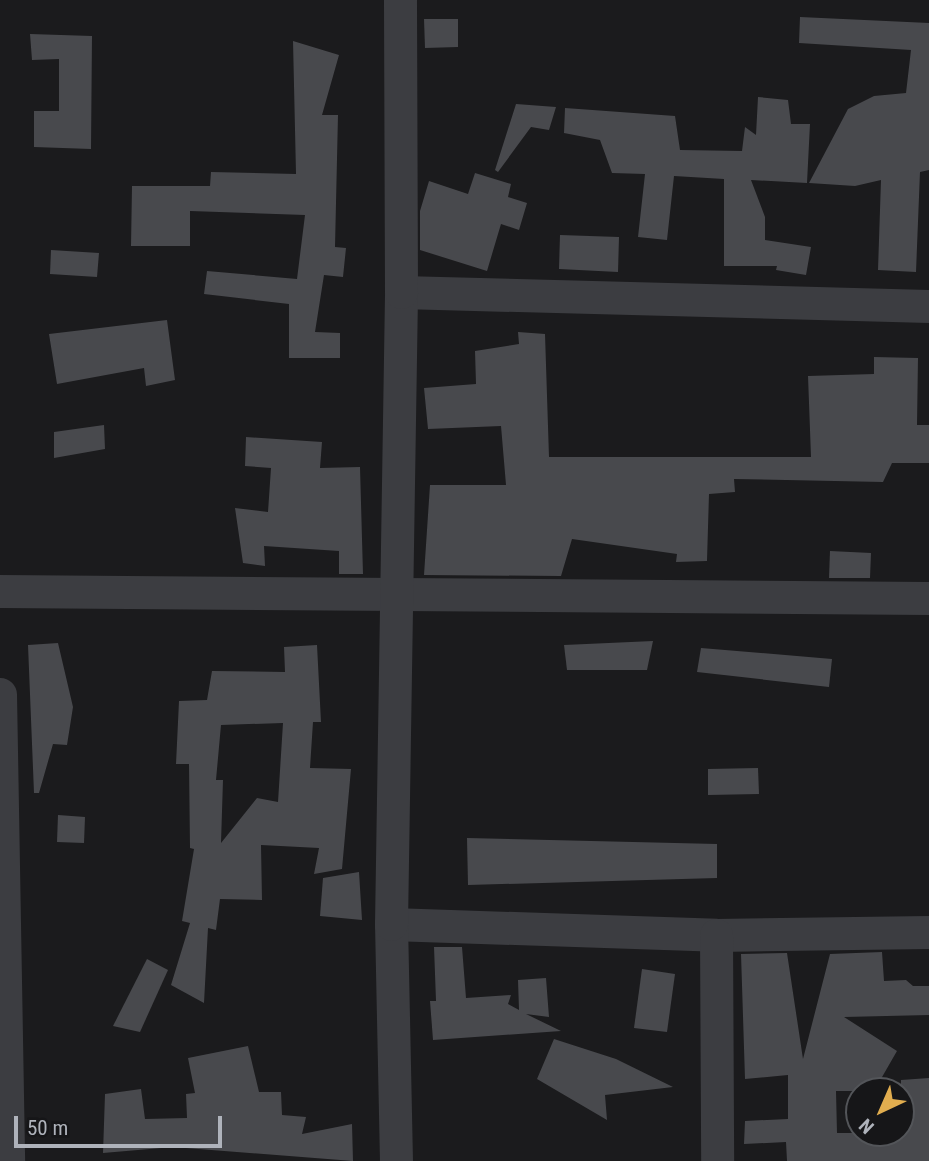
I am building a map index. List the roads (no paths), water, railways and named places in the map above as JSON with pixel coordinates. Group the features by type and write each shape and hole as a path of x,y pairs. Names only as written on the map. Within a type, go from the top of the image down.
{"street":[{"path":"396,1161 391,924 393,597 401,292 400,0"},
{"path":"401,292 929,306"},
{"path":"0,591 393,597 589,594 929,598"},
{"path":"0,694 8,1161"},
{"path":"391,924 716,935 929,932"},
{"path":"716,935 717,1161"}]}
